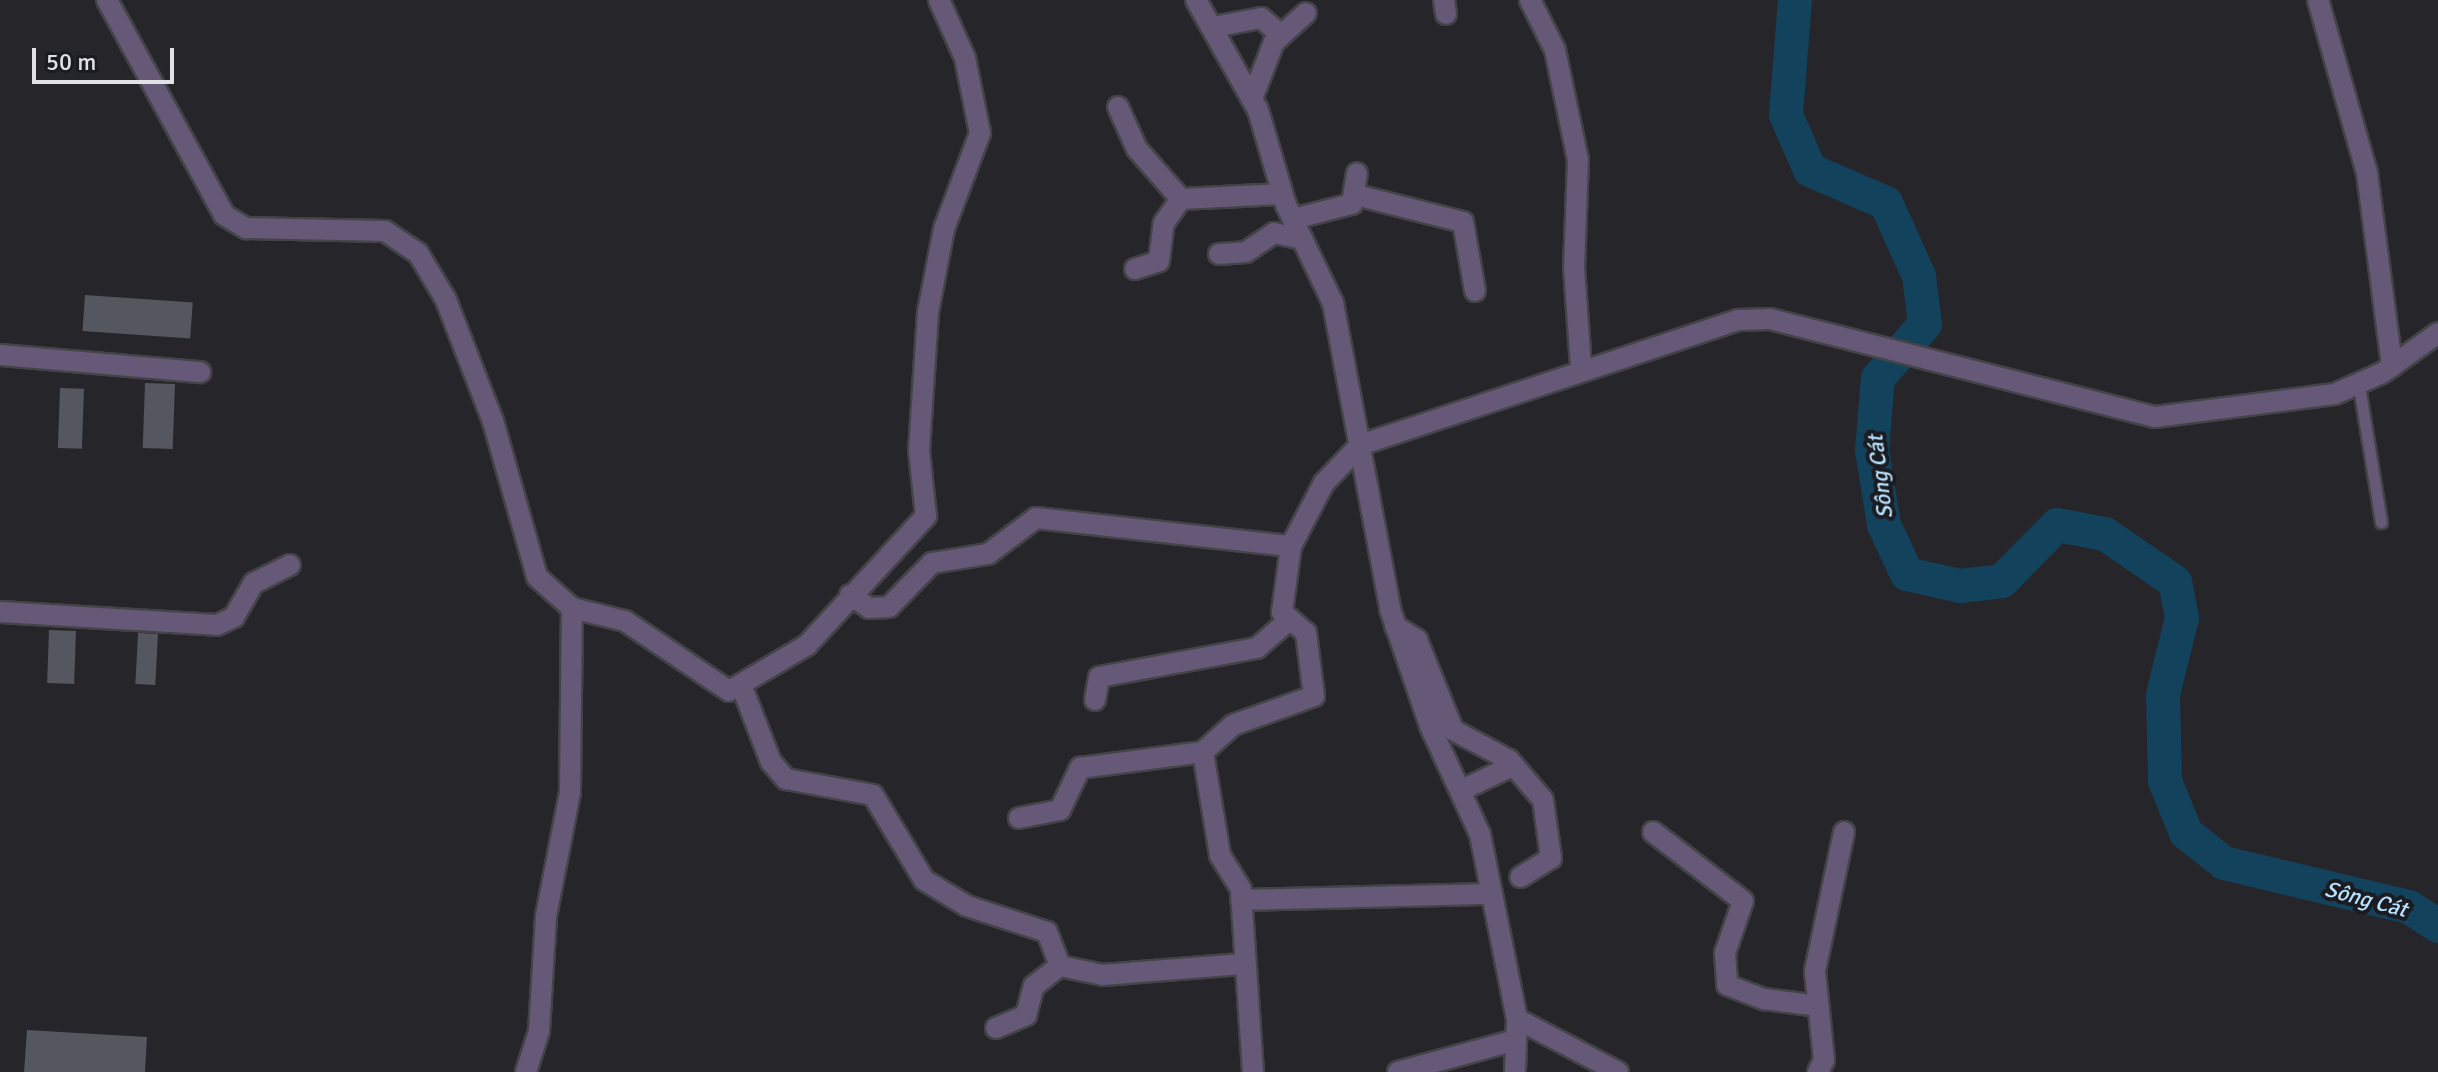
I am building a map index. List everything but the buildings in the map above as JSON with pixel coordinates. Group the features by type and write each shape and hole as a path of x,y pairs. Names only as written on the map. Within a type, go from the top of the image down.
{"street":[{"path":"107,0 224,215 246,228 385,231 418,253 446,300 493,421 533,570 572,608 625,621 724,689 742,687 807,645 926,516 919,451 928,312 944,229 980,133 965,58 939,0"},
{"path":"1196,0 1252,99 1282,194 1333,303 1395,626 1430,726 1464,789 1492,894 1517,1019 1515,1072"},
{"path":"1530,0 1555,50 1578,160 1574,267 1581,368"},
{"path":"2318,0 2367,173 2392,366"},
{"path":"1252,99 1280,34 1306,13"},
{"path":"1213,27 1261,18 1280,34"},
{"path":"1118,107 1137,149 1181,199"},
{"path":"1293,219 1343,209 1356,195 1357,173"},
{"path":"1181,199 1282,194"},
{"path":"1356,195 1463,222 1475,291"},
{"path":"1135,269 1159,261 1164,223 1181,199"},
{"path":"1219,254 1246,252 1274,233 1302,239"},
{"path":"1019,818 1060,810 1080,768 1203,752 1233,725 1314,696 1306,633 1289,620 1282,605 1291,546 1324,483 1360,445 1581,368 1739,320 1820,330 2014,386 2155,417 2359,386 2438,333"},
{"path":"0,355 200,372"},
{"path":"850,595 869,608 889,607 932,563 988,554 1036,518 1291,546"},
{"path":"0,612 217,625 234,617 254,583 290,565"},
{"path":"526,1072 539,1031 546,916 570,792 572,608"},
{"path":"1095,700 1099,677 1257,648 1289,620"},
{"path":"1395,626 1423,649 1453,730 1483,741 1514,765 1543,800 1553,841 1545,867 1520,877"},
{"path":"742,687 771,762 786,779 873,795 924,880 967,906 1047,932 1060,966"},
{"path":"1203,752 1220,855 1238,878 1242,964 1253,1072"},
{"path":"1464,789 1514,765"},
{"path":"1653,832 1743,901 1725,953 1727,985 1764,999 1819,1006"},
{"path":"1818,1072 1824,1060 1819,1006 1820,933 1844,832"},
{"path":"1241,900 1492,894"},
{"path":"996,1028 1026,1015 1034,986 1060,966 1103,975 1242,964"},
{"path":"1517,1019 1618,1072"},
{"path":"1398,1072 1516,1040"}],"lane":[{"path":"2359,386 2381,522"}],"waterway":[{"name":"Sông Cát","path":"1795,0 1786,115 1810,170 1886,203 1919,276 1925,324 1878,378 1872,450 1884,525 1907,574 1960,586 2002,581 2057,525 2105,534 2175,582 2182,618 2163,695 2165,781 2186,833 2224,863 2409,907 2438,926"}]}
